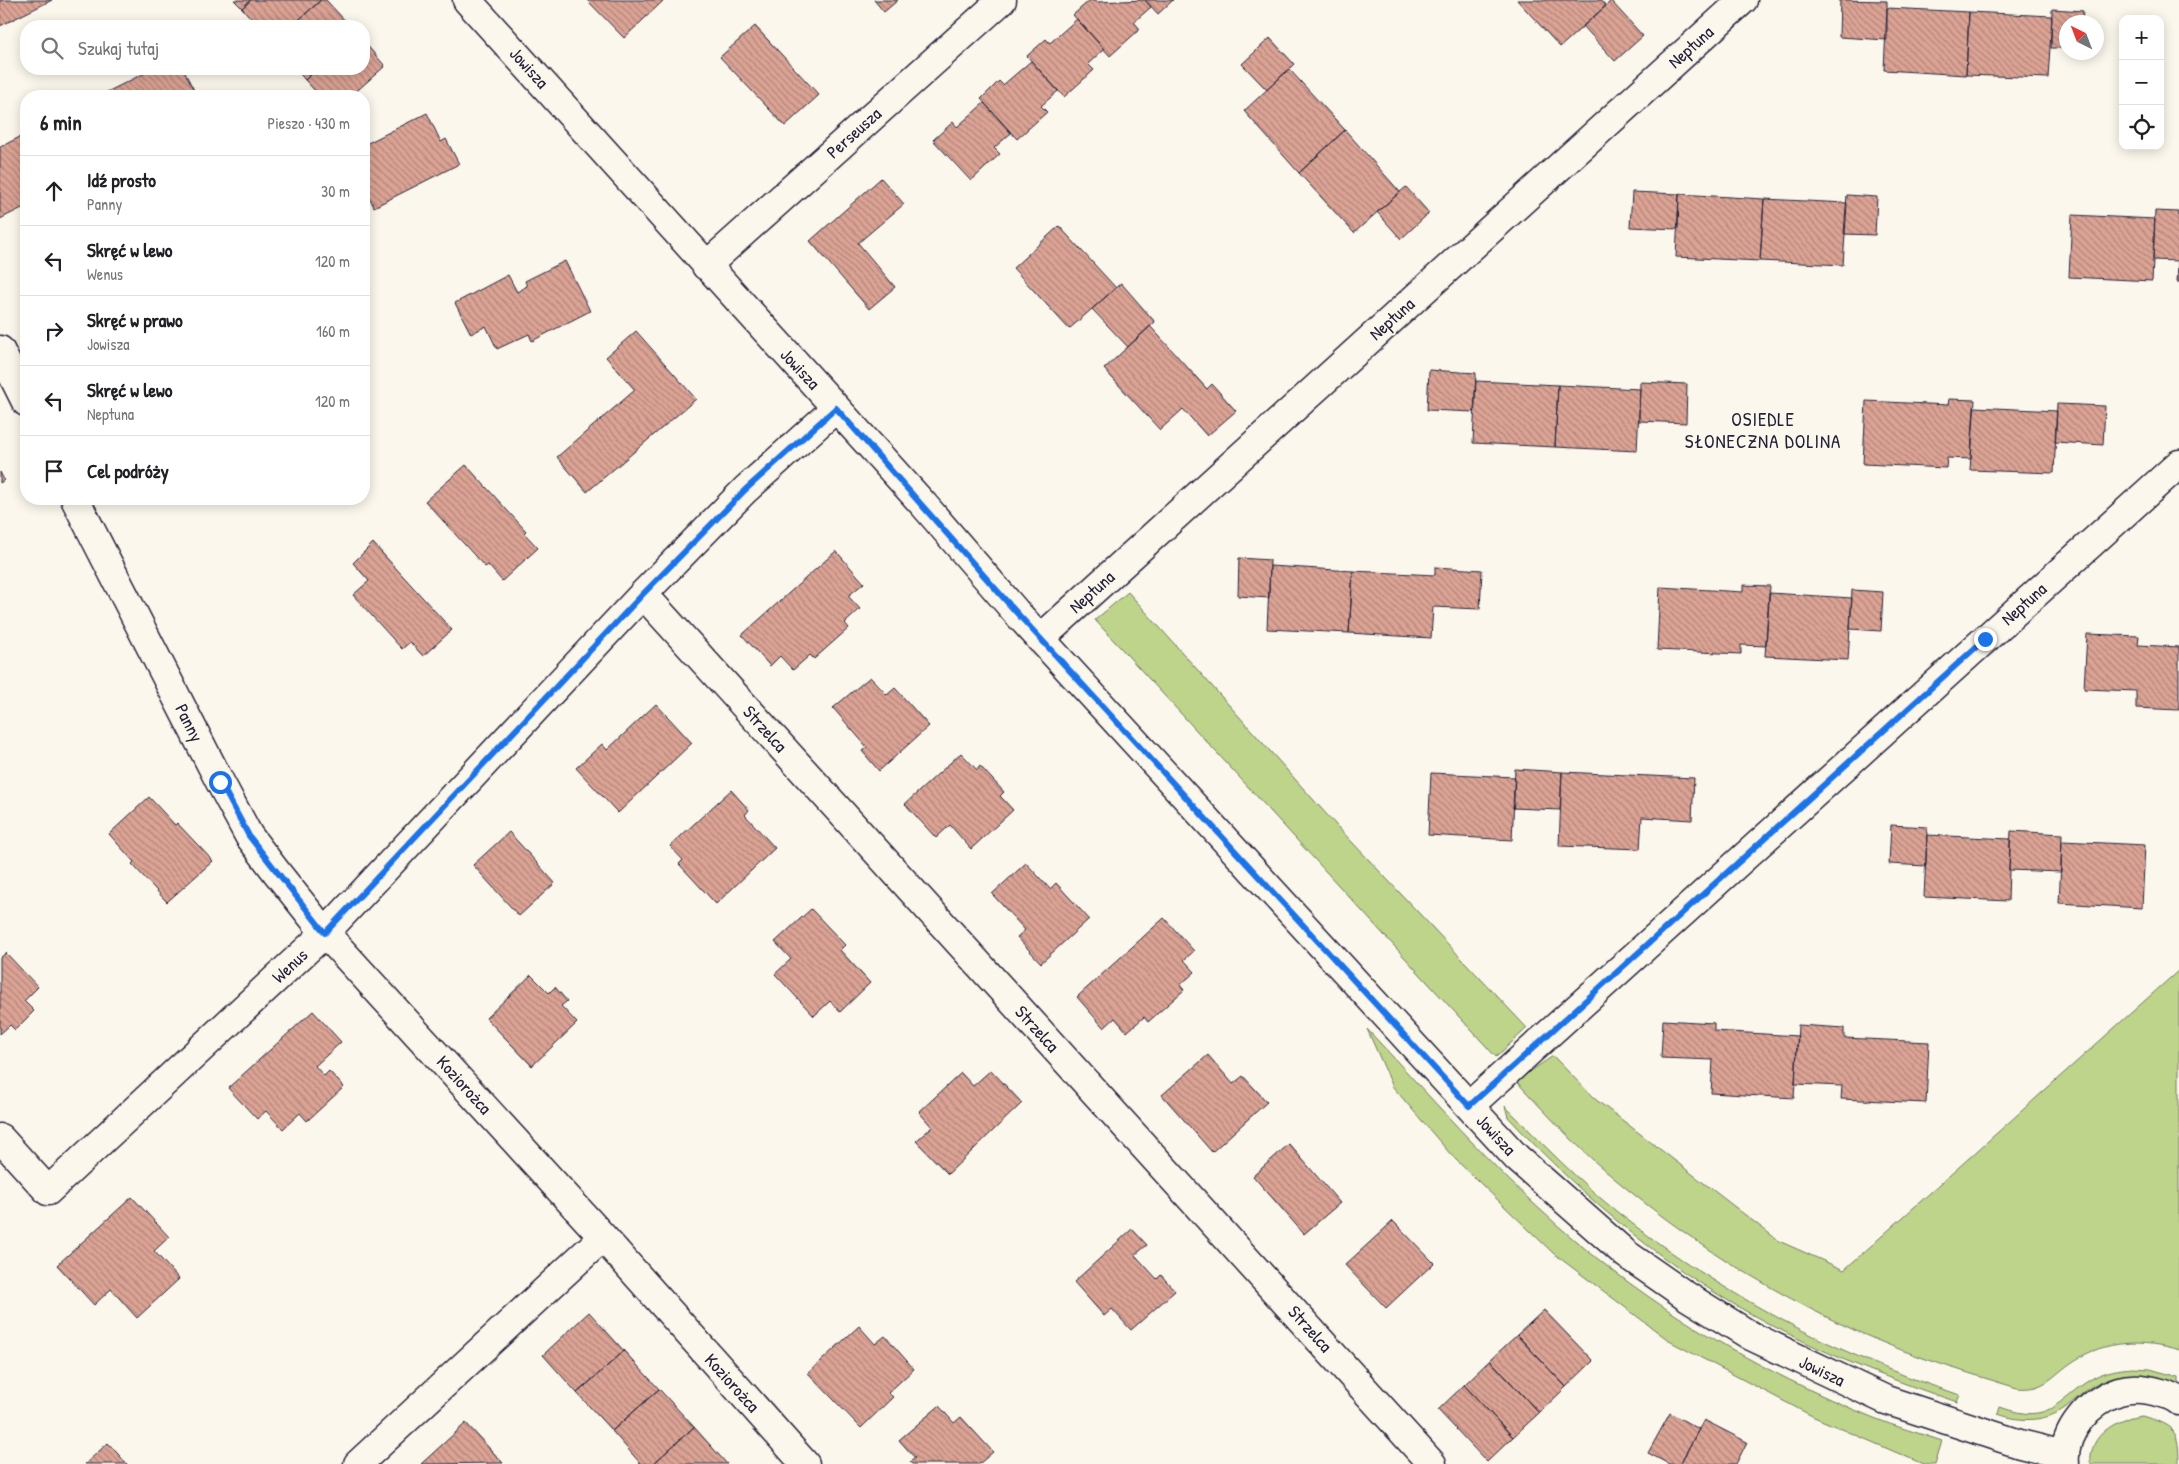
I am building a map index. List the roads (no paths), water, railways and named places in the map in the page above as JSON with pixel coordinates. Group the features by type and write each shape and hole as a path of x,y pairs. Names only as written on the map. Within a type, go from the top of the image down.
{"street":[{"name":"Perseusza","path":"706,266 1002,0"},
{"name":"Neptuna","path":"1040,638 1743,0"},
{"name":"Jowisza","path":"474,2 706,266 836,408 1040,638 1469,1106 1517,1158 1626,1254 1751,1336 1886,1400 2065,1460 2073,1428 2090,1407 2119,1392 2146,1389 2174,1397 2179,1401"},
{"path":"0,350 20,390"},
{"name":"Wenus","path":"0,1138 48,1191 325,933 643,594 745,490 836,408"},
{"name":"Neptuna","path":"1469,1106 2179,464"},
{"name":"Panny","path":"78,505 249,836 325,933"},
{"name":"Strzelca","path":"643,594 1432,1464"},
{"name":"Koziorożca","path":"325,933 603,1238 802,1463"},
{"path":"358,1464 603,1238"}],"district":[{"name":"OSIEDLE SŁONECZNA DOLINA","path":"1763,430"}]}
